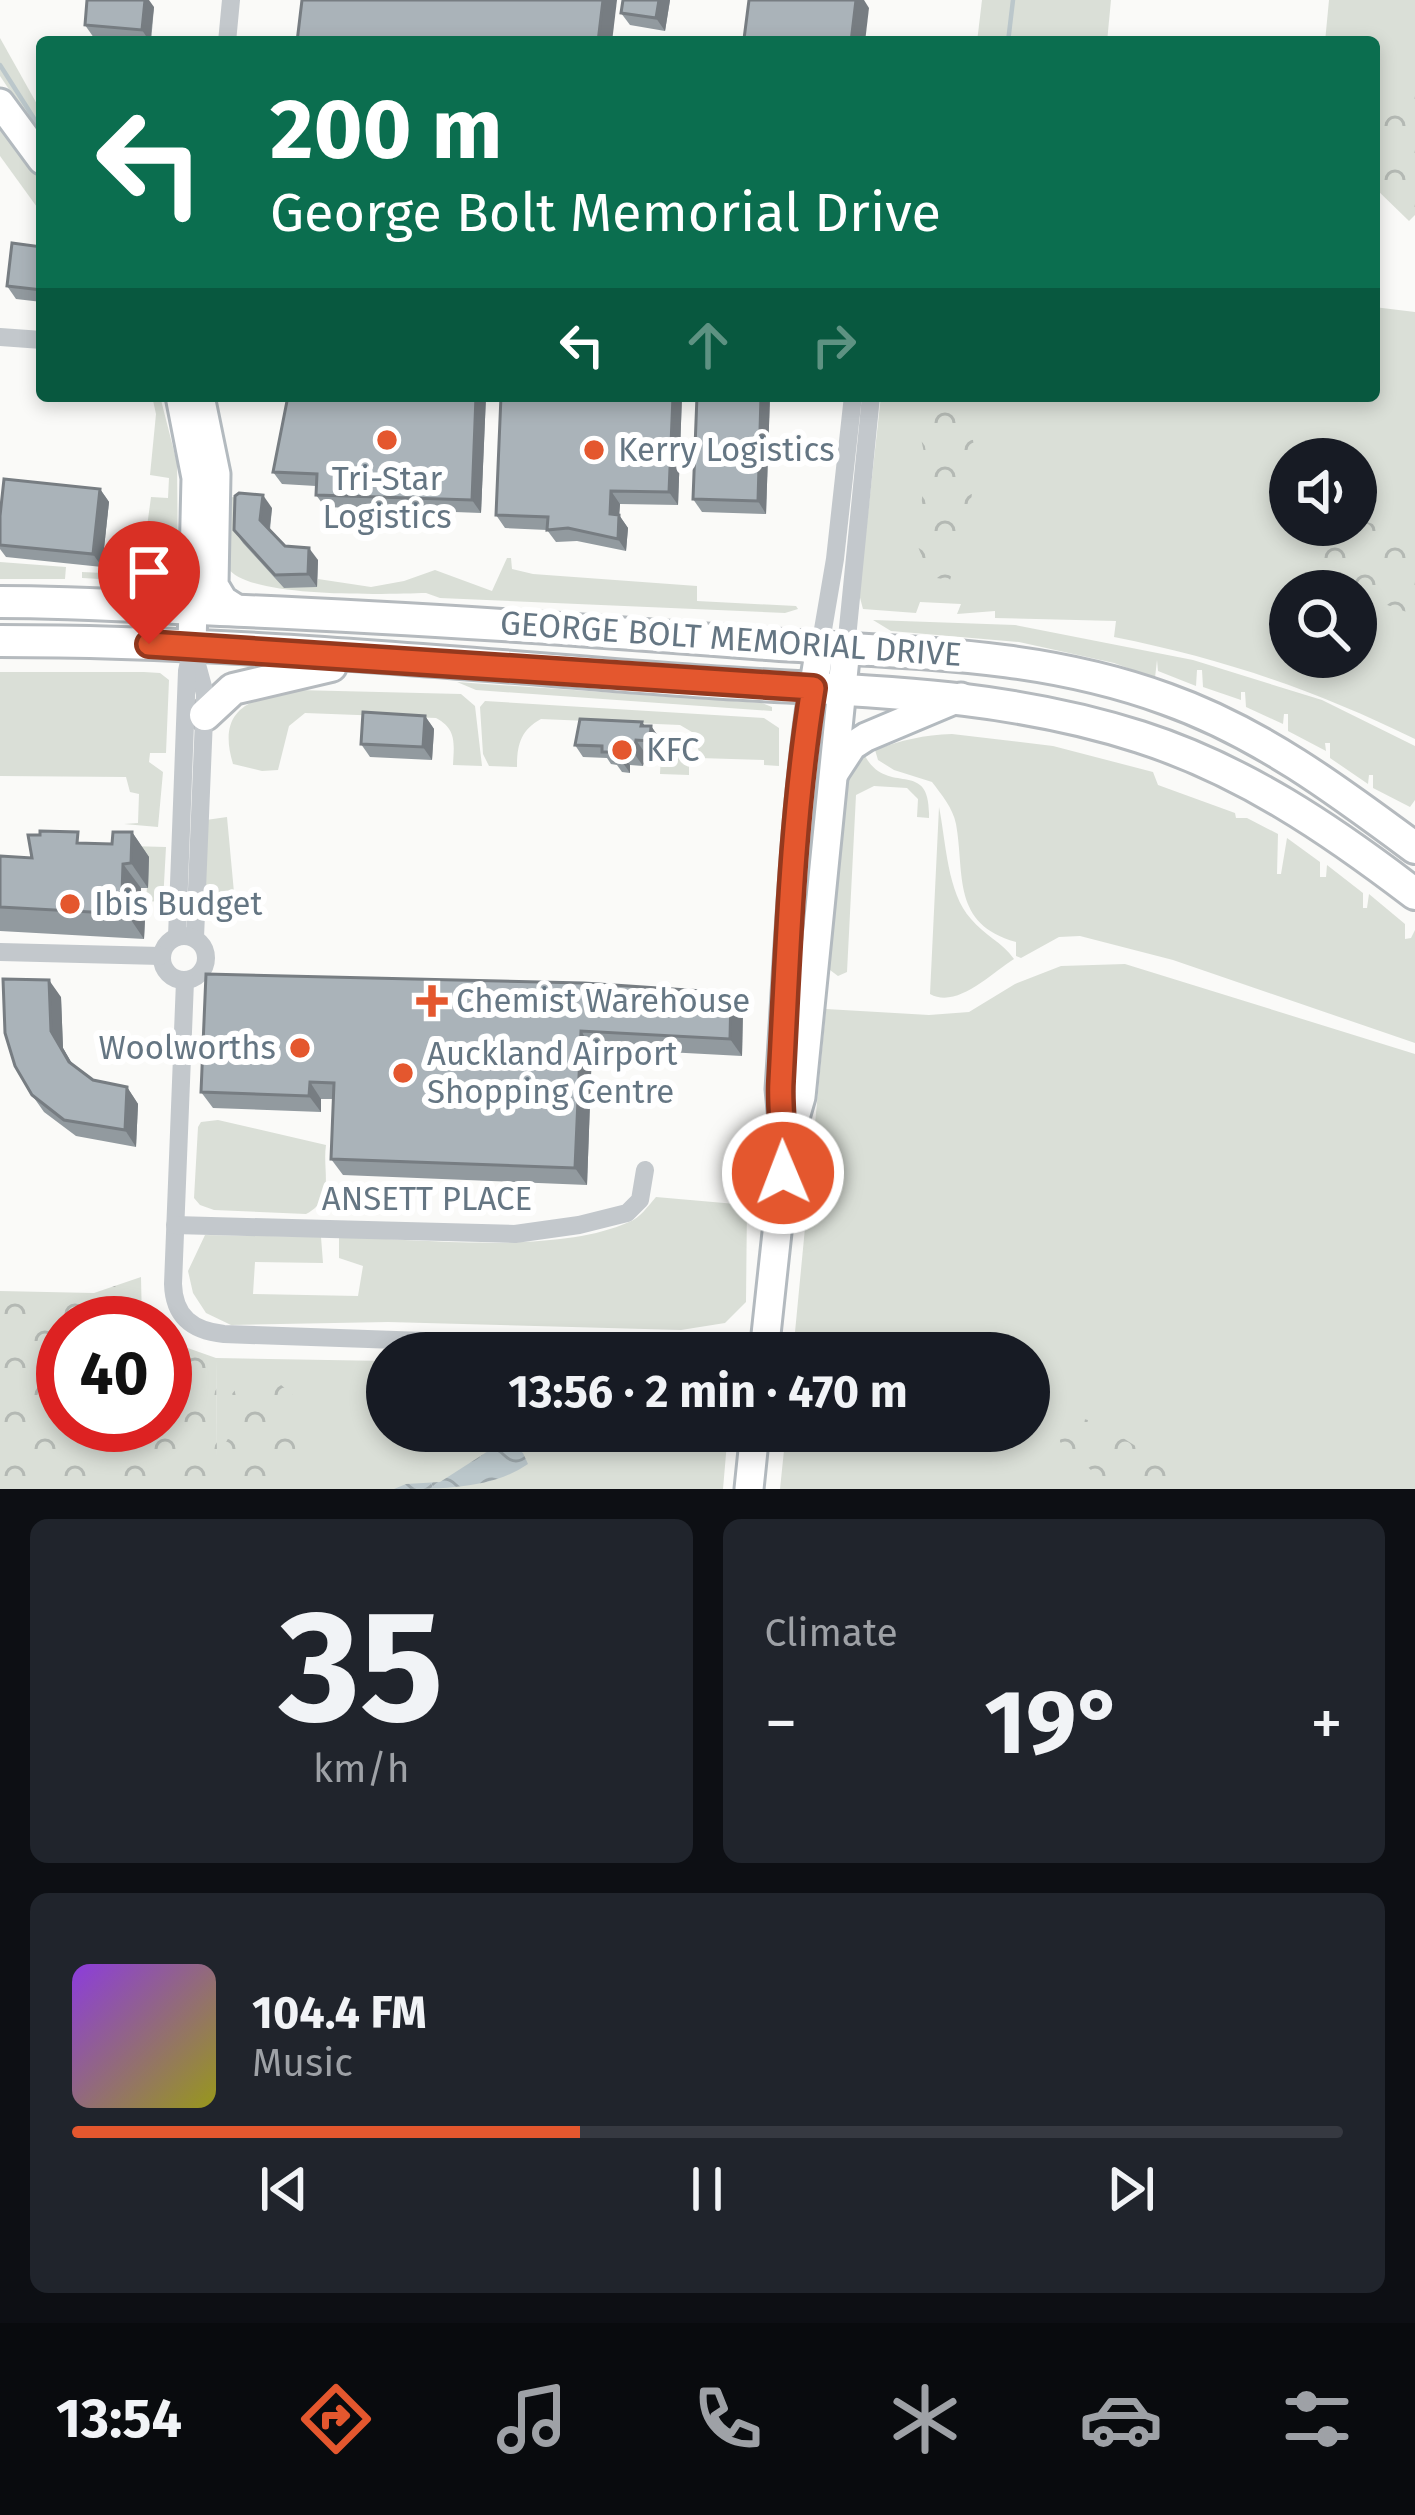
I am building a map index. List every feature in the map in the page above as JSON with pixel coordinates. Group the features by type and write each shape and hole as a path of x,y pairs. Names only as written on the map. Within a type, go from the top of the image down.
{"main road":[{"name":"GEORGE BOLT MEMORIAL DRIVE","path":"0,602 422,618 1021,661 1166,698 1254,738 1413,841"},
{"name":"GEORGE BOLT MEMORIAL DRIVE","path":"0,640 192,646 961,697 1102,726 1177,751 1271,794 1415,894"},
{"path":"205,715 233,689 366,658"}],"street":[{"path":"228,36 231,0"},
{"path":"0,103 36,152"},
{"path":"0,337 36,340"},
{"path":"185,402 196,478 192,646 187,671 186,938"},
{"path":"186,402 216,474 214,585 223,600 240,611"},
{"path":"833,648 836,559 852,402"},
{"path":"766,1332 786,1148 782,1068 799,811 828,688 870,402"},
{"path":"186,938 205,715 204,686 192,646"},
{"path":"786,1148 800,1097 831,781 828,688"},
{"path":"831,781 852,746 961,697"},
{"path":"186,938 203,947 206,960 202,972 185,981 168,974 161,956 166,943 186,938"},
{"path":"0,952 161,956"},
{"path":"185,981 174,1303 189,1324 214,1334 366,1339"},
{"name":"ANSETT PLACE","path":"175,1226 514,1234 621,1216 640,1200 644,1170"},
{"path":"749,1489 753,1452"}],"green space":[{"path":"982,0 1111,0 1108,36 978,36"},
{"path":"1329,0 1415,0 1415,134 1380,131 1380,36 1326,36"},
{"path":"0,38 36,102 36,129 0,76"},
{"path":"1415,81 1415,215 1409,221 1380,193 1380,129"},
{"path":"0,123 36,174 36,206 0,156"},
{"path":"1380,308 1415,312 1415,739 1268,678 1114,637 1116,621 995,618 995,611 957,614 961,604 920,602 916,613 863,609 859,594 880,402 1380,402"},
{"path":"153,402 162,402 177,463 178,571 170,583 82,578 82,572 122,570 136,550 144,549 151,497 168,498 169,478 150,475"},
{"path":"913,402 961,402 975,464 969,511 950,580 930,577 917,544 926,462"},
{"path":"230,497 247,498 248,509 316,587 318,579 371,587 435,570 492,591 511,558 512,569 533,574 697,586 697,601 798,609 785,613 440,598 426,593 320,592 262,585 228,568"},
{"path":"1377,525 1415,539 1415,615 1377,601 1377,570 1312,570 1301,563 1310,546 1377,546"},
{"path":"0,562 66,567 65,579 0,579"},
{"path":"873,620 1015,625 1193,660 1322,700 1415,746 1415,800 1410,807 1373,788 1373,775 1368,784 1330,758 1330,743 1325,743 1326,751 1288,731 1288,714 1283,724 1246,707 1245,692 1241,700 1203,687 1202,670 1197,670 1196,686 1158,671 1157,660 1155,678 1114,663 1019,642 891,631"},
{"path":"0,672 144,672 160,673 169,680 166,753 150,753 149,762 163,772 158,827 124,824 138,823 139,794 130,792 126,777 0,776"},
{"path":"457,682 762,703 772,711 476,690"},
{"path":"297,690 461,694 475,706 482,766 453,765 451,732 436,718 305,713 289,726 278,770 233,764 229,730 241,709 265,697"},
{"path":"485,701 764,718 779,728 779,766 764,765 764,760 699,758 697,735 680,725 541,719 522,738 517,767 489,766 483,754 480,707"},
{"path":"662,733 683,736 689,742 689,775 660,774"},
{"path":"952,734 1053,746 1153,772 1158,785 1278,834 1277,874 1281,874 1287,838 1320,862 1320,877 1326,877 1327,865 1363,893 1363,908 1367,908 1369,894 1405,924 1405,939 1415,930 1415,1043 1173,960 1080,936 1059,937 1021,958 1016,956 1016,942 995,934 971,910 956,824 943,796 932,782 878,760 875,750"},
{"path":"865,756 885,775 923,788 929,818 917,817 918,799 907,788 874,786 856,795 847,972 838,976 826,967 841,802 847,781"},
{"path":"939,807 952,881 963,908 1014,959 973,988 951,997 930,994"},
{"path":"227,817 236,914 205,913 206,820"},
{"path":"130,846 166,847 163,902 146,901 149,857"},
{"path":"1125,964 1415,1054 1415,1489 780,1489 784,1452 1050,1452 1050,1332 795,1332 826,1009 929,1015 969,1012 1015,984 1061,966"},
{"path":"218,1120 326,1145 326,1184 315,1208 306,1214 214,1210 200,1205 194,1198 198,1127 201,1122"},
{"path":"656,1197 747,1205 746,1302 725,1323 681,1330 388,1322 231,1325 206,1313 193,1293 188,1271 205,1235 321,1237 323,1263 255,1262 253,1294 358,1296 363,1266 339,1258 339,1237 487,1243 564,1239 629,1222"},
{"path":"141,1277 141,1296 36,1296 36,1452 192,1452 192,1350 216,1358 217,1457 229,1437 219,1410 236,1389 259,1378 280,1384 296,1398 293,1436 297,1458 285,1489 0,1489 0,1291 94,1293"},
{"path":"216,1358 366,1361 366,1452 726,1452 723,1489 217,1489"},
{"path":"1061,1412 1101,1424 1203,1489 1112,1489 1060,1442"}],"water":[{"path":"487,1452 522,1452 528,1464 466,1486 394,1489 440,1482"}],"building":[{"path":"87,0 145,0 142,30 85,25"},
{"path":"302,0 603,0 599,36 298,36"},
{"path":"623,0 659,0 656,18 621,13"},
{"path":"749,0 856,0 852,36 744,36"},
{"path":"12,243 36,246 36,289 7,286"},
{"name":"Tri-Star Logistics","path":"287,402 476,402 472,500 316,495 317,474 273,472"},
{"name":"Kerry Logistics","path":"501,402 673,402 669,492 611,491 610,514 619,515 618,539 568,528 547,530 548,517 496,515"},
{"name":"Kerry Logistics","path":"697,402 761,402 758,501 693,499"},
{"path":"4,479 100,489 93,554 0,545"},
{"path":"239,493 263,495 260,520 285,546 309,548 308,574 275,575 234,530"},
{"path":"363,712 425,716 423,747 361,744"},
{"path":"580,719 642,722 641,726 651,726 650,741 636,740 634,753 621,753 621,760 614,760 614,752 602,752 602,746 575,745"},
{"path":"40,831 78,832 77,843 112,844 113,832 132,832 131,863 123,864 127,914 0,907 0,856 32,858 28,835 40,835"},
{"name":"Auckland Airport Shopping Centre","path":"206,974 584,983 731,993 730,1039 581,1031 575,1168 331,1159 334,1083 310,1082 309,1096 201,1092"},
{"path":"3,979 49,980 51,1031 69,1062 93,1080 127,1087 125,1130 64,1120 32,1095 15,1066 5,1033"}],"waterway":[{"path":"1009,36 1013,0"},
{"path":"0,65 36,122"}],"place":[{"name":"Tri-Star Logistics","path":"387,440"},
{"name":"Kerry Logistics","path":"594,450"},
{"name":"KFC","path":"622,750"},
{"name":"Ibis Budget","path":"70,904"},
{"name":"Chemist Warehouse","path":"432,1001"},
{"name":"Woolworths","path":"300,1048"},
{"name":"Auckland Airport Shopping Centre","path":"403,1073"}],"route":[{"path":"149,644 813,688 799,811 780,1090 786,1148 783,1173"}]}
